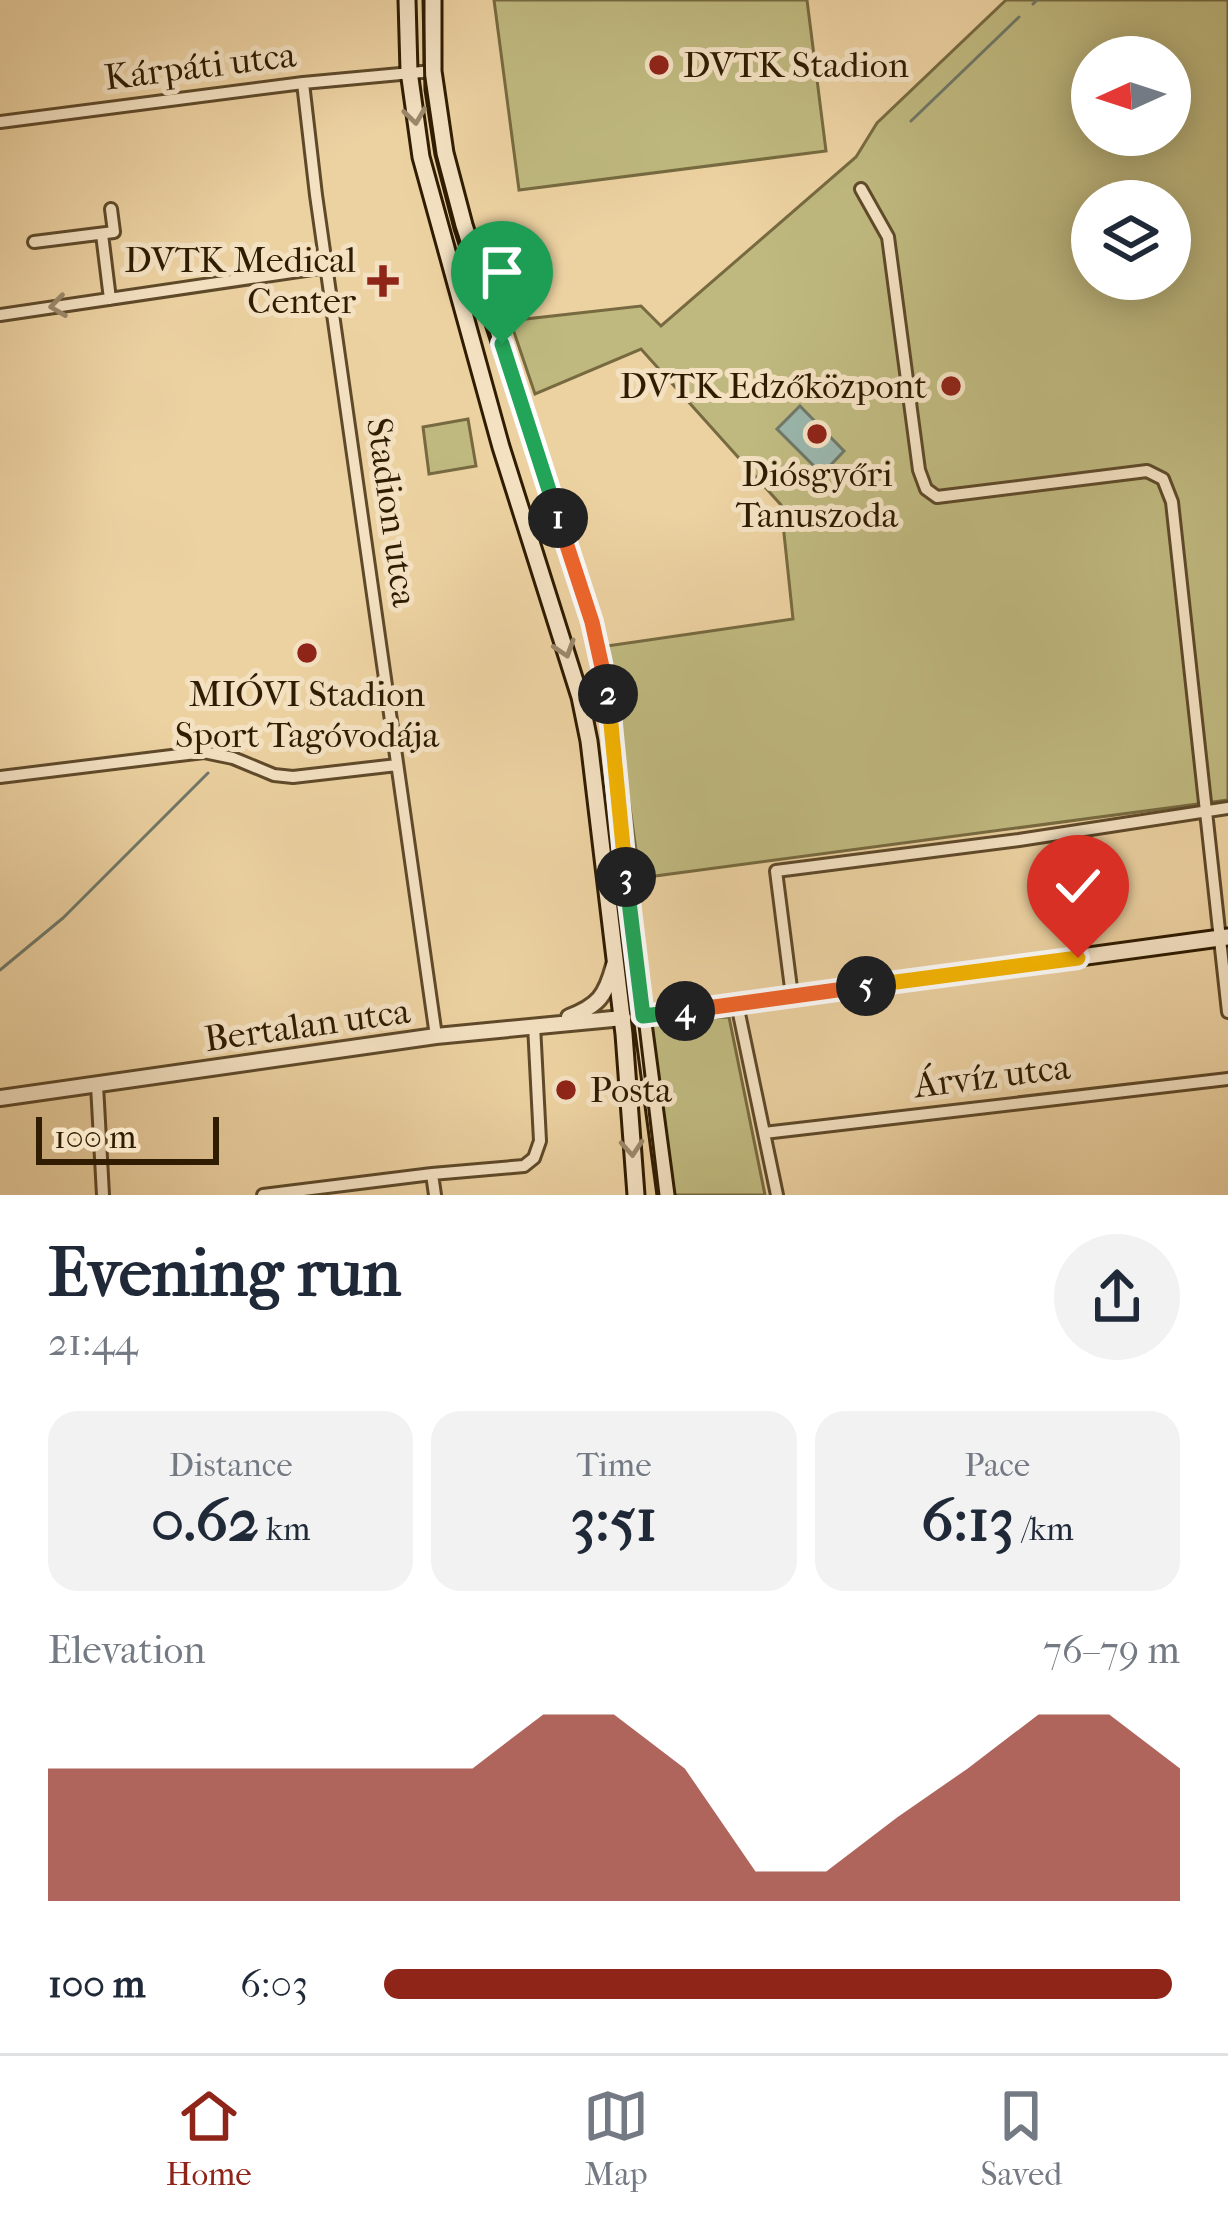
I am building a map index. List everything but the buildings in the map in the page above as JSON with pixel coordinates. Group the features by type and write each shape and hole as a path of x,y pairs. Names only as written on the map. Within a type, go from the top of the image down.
{"main road":[{"path":"407,0 409,71 421,158 589,741 622,1018 636,1195"},
{"path":"433,0 433,71 445,153 606,680 634,956 666,1195"},
{"path":"622,1018 1224,938"}],"street":[{"name":"Kárpáti utca","path":"0,122 303,82 433,71"},
{"name":"Stadion utca","path":"303,82 436,1036"},
{"path":"861,189 888,237 919,470 926,489 937,497 1147,471 1162,479 1172,502 1224,938 1228,1012"},
{"path":"34,242 114,232 111,209"},
{"path":"102,234 110,299"},
{"path":"0,315 326,266"},
{"path":"0,777 204,752 293,777 397,765"},
{"path":"792,996 776,871 1019,841 1228,808"},
{"path":"405,819 422,816"},
{"path":"553,1023 592,1008 609,983 615,958"},
{"path":"737,1004 777,1195"},
{"name":"Bertalan utca","path":"0,1098 436,1036 622,1018"},
{"path":"263,1195 524,1166 534,1158 539,1141 535,1025"},
{"name":"Árvíz utca","path":"764,1133 1228,1079"},
{"path":"97,1085 104,1195"},
{"path":"431,1174 434,1195"}],"shaded area":[{"name":"DVTK Stadion","path":"494,0 807,0 826,151 519,190"},
{"path":"1006,0 1228,0 1228,800 640,878 607,646 793,619 781,505 641,349 535,394 494,273 501,270 514,234 525,319 641,306 661,326 856,157 877,123"},
{"path":"468,419 476,466 429,474 423,427"},
{"path":"729,1017 765,1195 669,1195 650,1020"}],"water":[{"path":"800,406 844,451 822,474 777,429"}],"waterway":[{"path":"1033,4 1037,0"},
{"path":"911,121 1019,17"},
{"path":"0,970 63,918 208,773"}],"tram line":[{"path":"423,0 425,90 435,155 454,229 591,651 600,695 659,1195"}],"place":[{"name":"DVTK Stadion","path":"659,65"},
{"name":"DVTK Medical Center","path":"383,281"},
{"name":"DVTK Edzőközpont","path":"951,386"},
{"name":"Diósgyőri Tanuszoda","path":"817,434"},
{"name":"MIÓVI Stadion Sport Tagóvodája","path":"307,653"},
{"name":"Posta","path":"566,1090"}],"route":[{"path":"502,344 592,622 606,680 643,1016 1078,958"}]}
